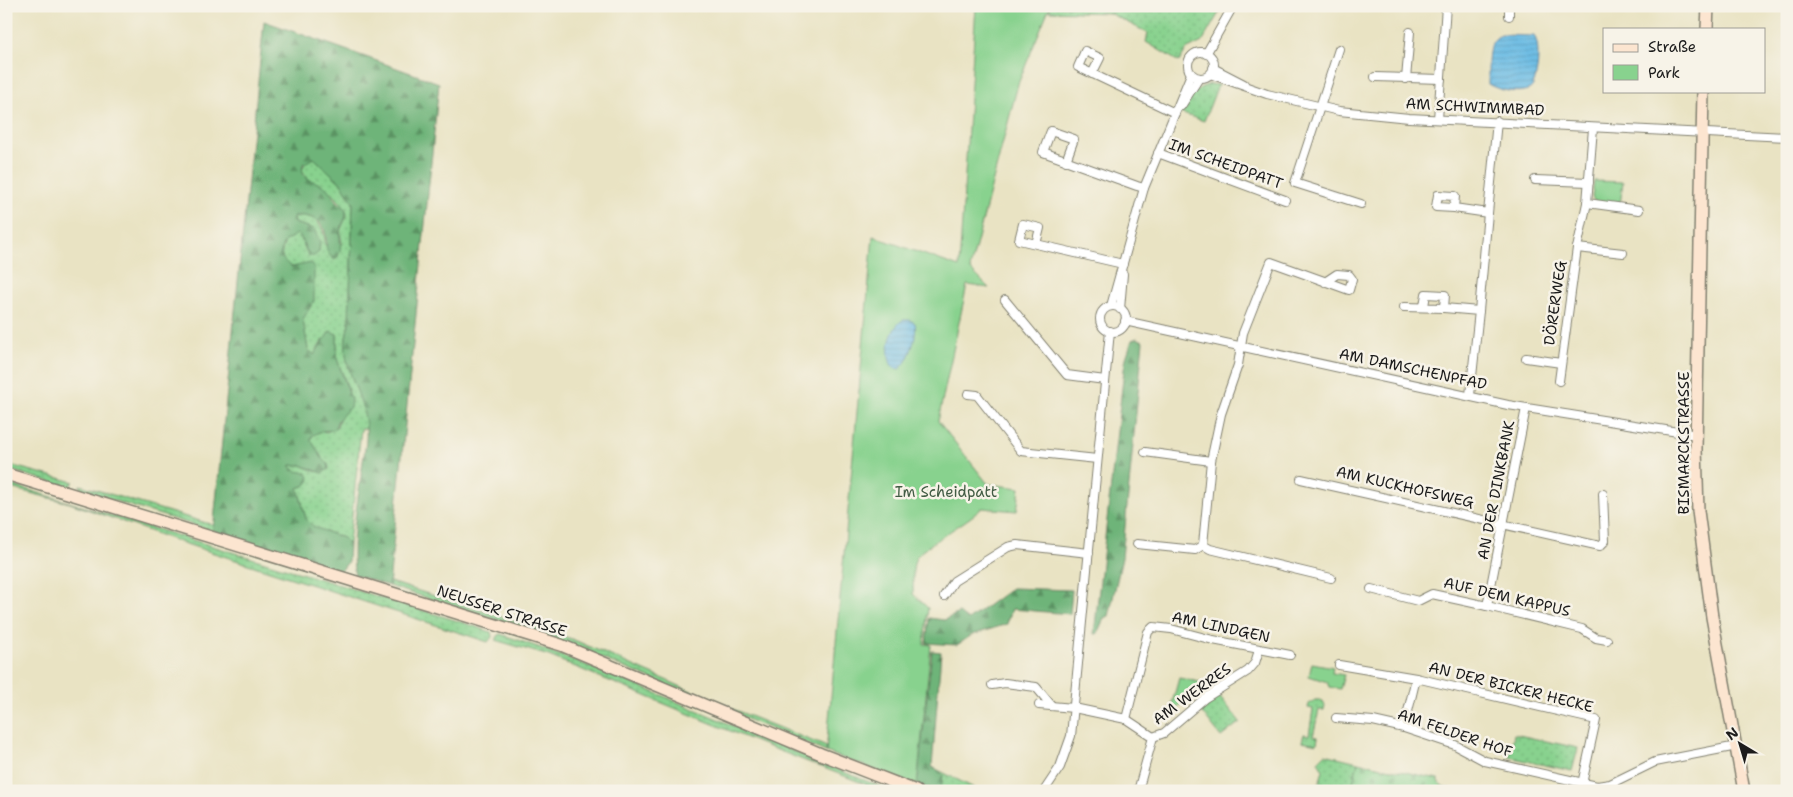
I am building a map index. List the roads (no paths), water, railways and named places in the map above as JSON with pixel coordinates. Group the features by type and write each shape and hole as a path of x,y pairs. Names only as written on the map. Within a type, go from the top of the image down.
{"main road":[{"path":"1706,28 1708,6"},
{"name":"BISMARCKSTRASSE","path":"1703,92 1696,478 1702,554 1744,791"},
{"name":"NEUSSER STRASSE","path":"6,474 66,490 553,642 821,754 916,791"}],"street":[{"name":"IM SCHEIDPATT","path":"1044,791 1064,757 1070,736 1074,708 1110,331 1103,327 1100,320 1102,312 1111,306 1144,188 1175,113 1195,76 1188,66 1190,58 1197,53 1206,54 1233,6"},
{"path":"1438,118 1446,6"},
{"path":"1509,6 1509,16"},
{"path":"1406,78 1410,32"},
{"path":"1339,49 1295,183 1361,204"},
{"path":"1195,76 1211,71 1212,59 1206,54"},
{"name":"AM SCHWIMMBAD","path":"1211,71 1249,88 1321,108 1593,128 1787,137"},
{"path":"1092,74 1175,113"},
{"path":"1375,77 1441,80"},
{"path":"1470,395 1497,122"},
{"name":"DÖRERWEG","path":"1559,381 1577,248 1587,203 1593,128"},
{"path":"1066,160 1074,139 1051,131 1044,152 1066,160 1144,188"},
{"name":"IM SCHEIDPATT","path":"1158,153 1285,200"},
{"path":"1535,180 1589,182"},
{"path":"1587,203 1639,210"},
{"path":"1454,208 1488,213"},
{"path":"1036,244 1122,267"},
{"name":"DÖRERWEG","path":"1577,248 1623,253"},
{"path":"1203,545 1212,461 1221,414 1238,365 1244,333 1271,262 1325,282"},
{"name":"IM SCHEIDPATT","path":"1122,267 1120,309 1124,314 1125,322"},
{"path":"1424,306 1426,294 1446,295 1444,308"},
{"path":"1004,300 1067,375 1105,380"},
{"path":"1111,306 1120,309"},
{"path":"1404,307 1424,306 1479,311"},
{"path":"1110,331 1118,330 1125,322"},
{"name":"AM DAMSCHENPFAD","path":"1125,322 1526,408 1697,435"},
{"name":"DÖRERWEG","path":"1526,358 1561,362"},
{"path":"968,394 977,396 1021,451 1098,459"},
{"name":"AN DER DINKBANK","path":"1487,606 1526,408"},
{"path":"1145,452 1212,461"},
{"name":"AM KUCKHOFSWEG","path":"1301,479 1600,546 1605,541 1603,494"},
{"path":"1137,544 1195,550 1203,545"},
{"path":"944,596 954,581 1008,548 1017,545 1089,553"},
{"path":"1203,545 1210,549 1331,578"},
{"name":"AUF DEM KAPPUS","path":"1371,589 1418,600 1432,594 1582,628 1596,638 1607,640"},
{"name":"AM LINDGEN","path":"1126,719 1148,632 1153,628 1171,629 1259,650 1290,655"},
{"name":"AM WERRES","path":"1039,705 1074,708 1126,719 1154,738 1164,733 1205,698 1248,671 1255,662 1259,650"},
{"name":"AN DER BICKER HECKE","path":"1339,665 1416,678 1596,720 1582,784"},
{"name":"AN DER BICKER HECKE","path":"1404,728 1416,678"},
{"path":"992,685 1005,683 1036,687 1052,706"},
{"name":"AM FELDER HOF","path":"1336,718 1373,721 1404,728 1456,745 1484,761 1582,784 1610,784 1656,762 1737,746"},
{"path":"1138,791 1154,738"}],"water":[{"path":"1501,35 1534,36 1536,40 1538,55 1537,72 1533,86 1526,91 1509,91 1488,84 1488,56 1492,43"},
{"path":"903,320 910,320 915,323 916,328 909,355 903,366 899,369 894,368 891,363 889,343 898,324"}],"park label":[{"name":"Im Scheidpatt","path":"946,492"}]}
